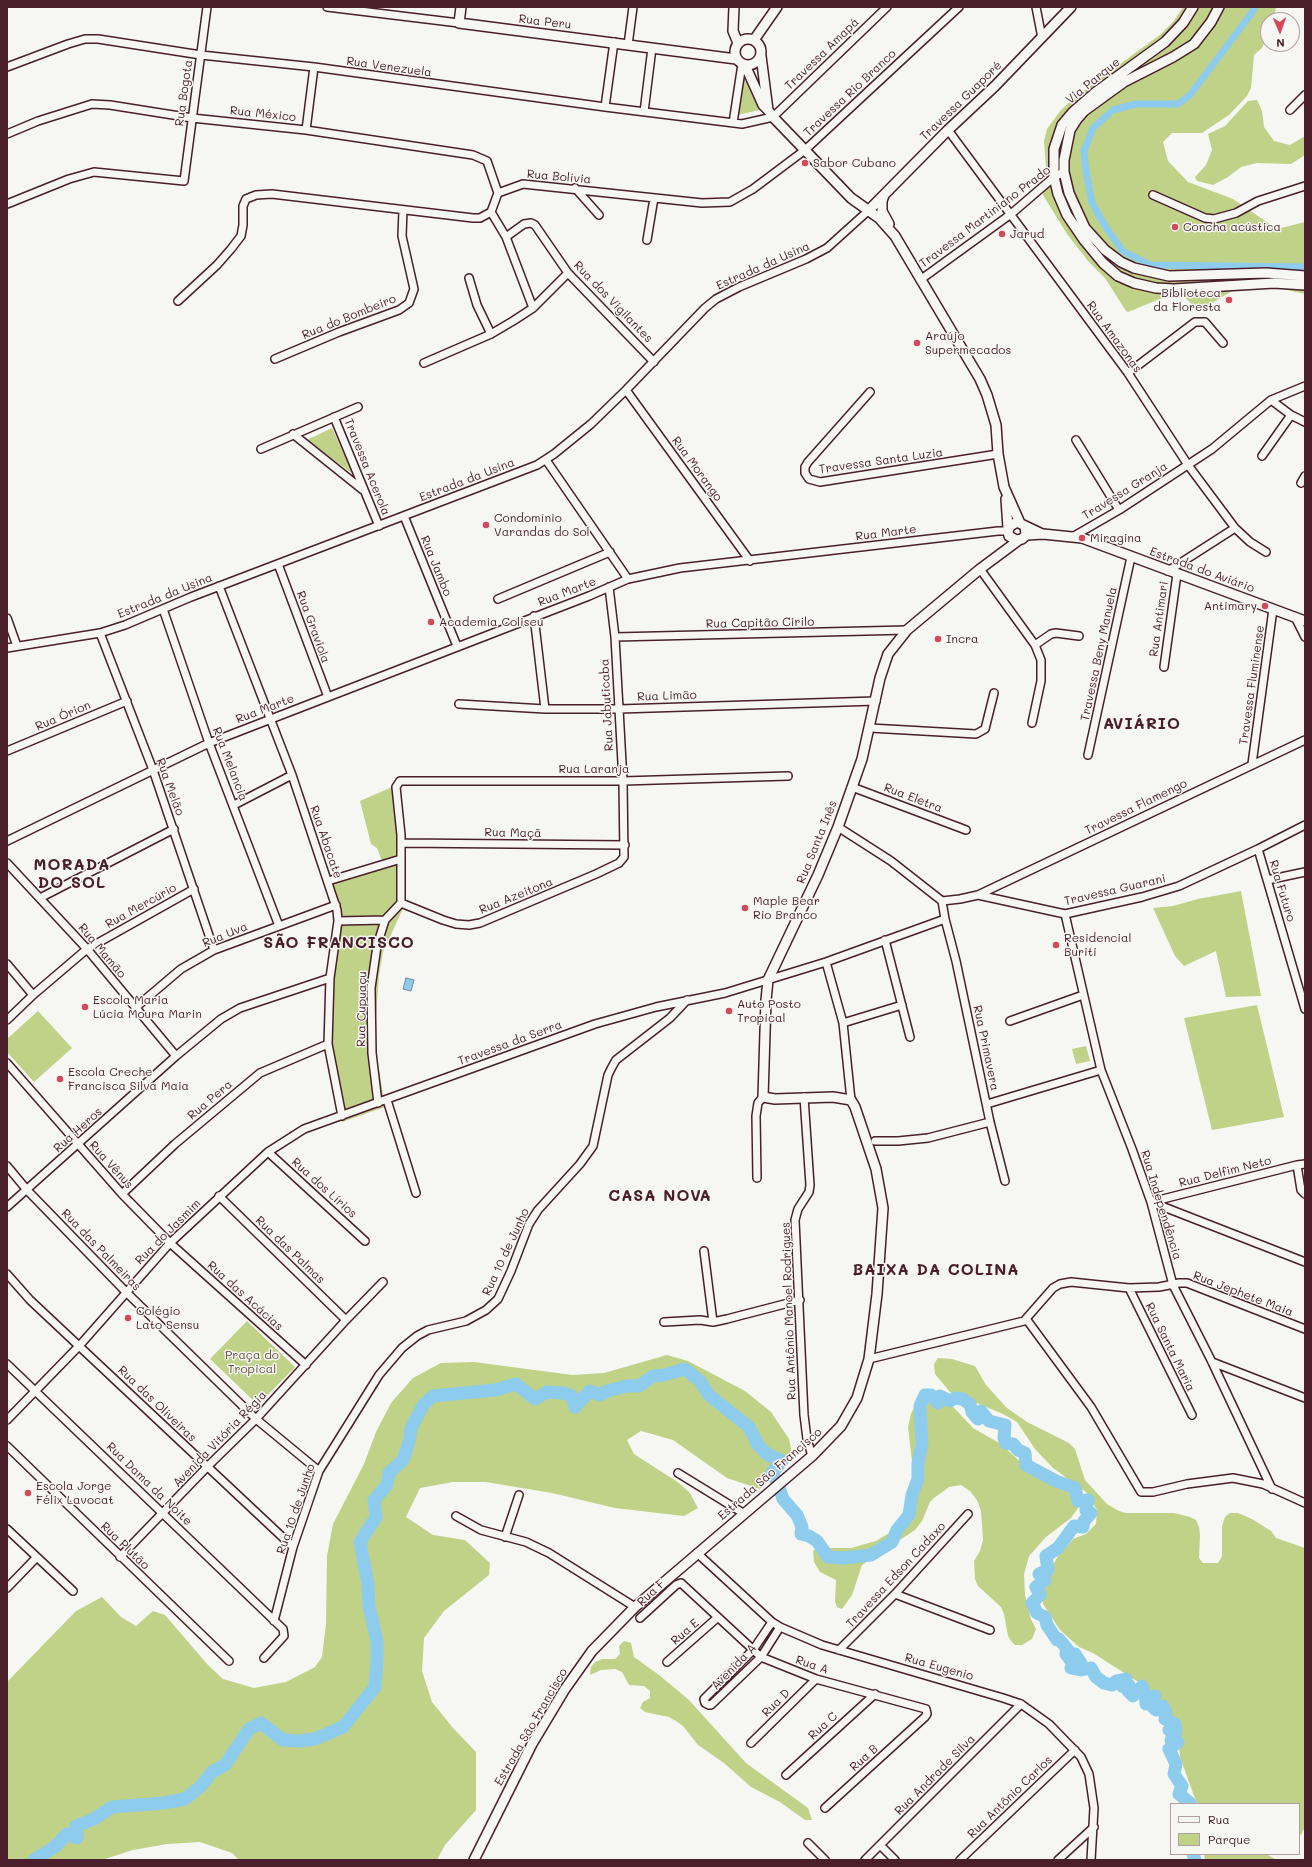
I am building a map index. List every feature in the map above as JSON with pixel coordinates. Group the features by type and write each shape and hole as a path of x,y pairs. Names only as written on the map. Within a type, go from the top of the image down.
{"street":[{"name":"Rua Bogota","path":"7,204 69,179 94,172 184,181 207,7"},
{"name":"Rua Peru","path":"326,7 614,42 741,63"},
{"path":"459,23 461,7"},
{"path":"628,45 633,7"},
{"path":"734,7 733,31 738,43"},
{"path":"754,40 777,7"},
{"name":"Travessa Amapá","path":"771,114 887,7"},
{"name":"Travessa Rio Branco","path":"753,189 805,150 959,7"},
{"path":"1036,7 1042,38"},
{"name":"Via Parque","path":"1193,7 1184,23 1165,42 1096,92 1073,112 1062,125 1054,149 1054,177 1058,194 1067,215 1084,240 1103,263 1118,276 1134,283 1156,288 1174,289 1274,283 1305,285"},
{"name":"Via Parque","path":"1219,7 1204,33 1190,47 1124,82 1080,115 1068,135 1064,160 1064,172 1069,193 1085,228 1105,250 1121,262 1134,268 1169,276 1266,273 1305,276"},
{"name":"Travessa Guaporé","path":"868,211 1042,38 1068,9"},
{"name":"Rua Venezuela","path":"7,67 85,39 121,41 201,55 314,67 733,123 742,124 771,114"},
{"path":"771,114 760,47 754,40 745,39 738,43 734,53 741,63 763,105 771,114 805,150 851,198 882,220 895,236"},
{"path":"605,107 614,42"},
{"path":"644,112 652,48"},
{"path":"741,63 756,62 761,56"},
{"path":"733,123 741,63"},
{"path":"306,130 314,67"},
{"path":"1290,110 1305,95"},
{"name":"Rua México","path":"7,134 38,121 92,104 110,105 192,118 306,130 482,158 487,161 490,167 498,193"},
{"name":"Rua Amazonas","path":"948,130 1116,359 1128,373 1188,465 1235,528 1250,542 1266,552"},
{"name":"Travessa Martiniano Prado","path":"920,280 1011,214 1054,177 1064,172"},
{"name":"Rua Bolívia","path":"498,193 523,184 575,188 702,203 730,202 753,189"},
{"path":"1153,195 1205,218 1214,219 1236,213 1258,201 1305,186"},
{"path":"575,188 600,215"},
{"path":"886,192 882,201 882,211 920,280 980,379 987,395 996,425 998,454 1006,496 1008,531 1013,539 1021,539 1026,532 1006,496"},
{"path":"178,301 217,265 241,236 243,226 243,206 246,199 256,195 272,194 473,218 485,216 492,212 498,193"},
{"path":"647,240 654,198"},
{"name":"Rua do Bombeiro","path":"275,359 339,332 399,310 409,303 414,289 402,236 403,210"},
{"name":"Estrada da Usina","path":"7,648 100,634 219,586 379,526 546,460 573,440 626,390 705,308 716,299 739,287 806,259 827,248 868,211"},
{"path":"492,212 506,236 533,308"},
{"name":"Rua dos Vigilantes","path":"506,236 524,224 532,223 535,225 568,274 654,362"},
{"path":"424,363 491,334 533,308 568,274"},
{"path":"469,278 477,305 491,334"},
{"path":"1128,373 1195,322 1205,322 1223,343"},
{"name":"Travessa Granja","path":"1074,536 1119,510 1212,449 1271,400 1305,386"},
{"name":"Rua Morango","path":"626,390 750,561"},
{"name":"Travessa Santa Luzia","path":"870,392 808,462 805,467 805,472 809,479 820,482 998,454"},
{"path":"1271,400 1291,416 1305,422"},
{"path":"261,449 358,407"},
{"path":"1262,456 1291,416"},
{"name":"Travessa Acerola","path":"334,417 379,526"},
{"path":"293,434 364,491"},
{"path":"1076,440 1119,510"},
{"path":"546,460 628,579"},
{"name":"Rua Jambo","path":"404,516 457,646"},
{"path":"1008,531 1012,524 1022,525"},
{"name":"Estrada do Aviário","path":"1022,525 1043,534"},
{"name":"Rua Antimari","path":"1168,571 1235,528"},
{"name":"Rua Marte","path":"7,841 209,743 628,579 680,568 1008,531"},
{"name":"Rua Santa Inês","path":"999,554 1008,531"},
{"name":"Estrada do Aviário","path":"1021,539 1027,535 1043,534 1082,538 1305,621"},
{"name":"Rua Santa Inês","path":"763,1097 768,980 818,875 838,827 870,728 880,678 888,654 906,630 980,569 1021,539"},
{"path":"498,599 610,552"},
{"name":"Travessa Beny Manuela","path":"1088,755 1131,557"},
{"name":"Rua Graviola","path":"278,564 328,697"},
{"path":"980,569 1035,645 1041,660 1042,668 1032,723"},
{"name":"Rua Antimari","path":"1164,667 1177,574"},
{"name":"Rua Abacate","path":"219,586 292,775 336,905 338,921 330,978 328,1044 342,1116"},
{"name":"Rua Jabuticaba","path":"610,587 615,638 625,846"},
{"name":"Rua Melancia","path":"163,609 209,743 279,926"},
{"name":"Travessa Fluminense","path":"1252,764 1273,609"},
{"path":"534,616 545,708"},
{"path":"1295,617 1305,637"},
{"path":"7,618 17,646"},
{"name":"Rua Capitão Cirilo","path":"615,638 906,630"},
{"path":"1035,645 1051,634 1056,633 1079,636"},
{"name":"Rua Melão","path":"100,634 153,770 214,950"},
{"path":"870,728 976,734 985,729 994,693"},
{"name":"Rua Órion","path":"7,751 127,701"},
{"name":"Rua Limão","path":"459,704 545,708 619,709 876,701"},
{"name":"Travessa Flamengo","path":"978,895 1305,740"},
{"path":"234,805 292,775"},
{"name":"Rua Laranja","path":"401,843 396,787 400,781 623,781 788,776"},
{"name":"Rua Eletra","path":"852,787 966,830"},
{"name":"Travessa Guarani","path":"942,901 960,900 978,895 1064,914 1162,892 1204,875 1305,825"},
{"path":"768,980 826,962 945,919 942,901 891,861 838,827"},
{"path":"40,898 174,829"},
{"path":"401,843 401,903"},
{"name":"Rua Maçã","path":"401,843 625,846"},
{"name":"Rua Azeitona","path":"401,903 456,924 469,925 480,923 619,863 624,857 625,846"},
{"name":"Rua Futuro","path":"1258,849 1305,1009"},
{"path":"328,880 401,859"},
{"name":"Rua Mamão","path":"7,863 87,949 176,1056"},
{"path":"1268,880 1305,872"},
{"name":"Rua Mercúrio","path":"7,1020 33,995 87,949 194,889"},
{"name":"Rua Cupuaçu","path":"378,1103 372,1053 371,988 377,946 385,920 401,903"},
{"name":"Rua Uva","path":"135,1008 182,969 214,950 336,905"},
{"name":"Rua Independência","path":"1064,914 1101,1070 1151,1202 1173,1285 1212,1362 1272,1489"},
{"name":"Rua Primavera","path":"945,919 956,961 990,1122 1005,1181"},
{"path":"338,921 385,920"},
{"path":"885,940 910,1037"},
{"name":"Estrada São Francisco","path":"474,1860 528,1751 564,1689 592,1651 635,1607 743,1513 808,1459 841,1426 850,1413 857,1398 869,1359 877,1294 883,1208 876,1169 867,1140 851,1100 843,1023 826,962"},
{"path":"7,964 33,995"},
{"name":"Rua Heros","path":"7,1207 176,1056 221,1019 240,1008 330,978"},
{"name":"Travessa da Serra","path":"268,1152 304,1130 595,1024 687,1000 724,993 768,980"},
{"path":"1010,1021 1083,995"},
{"name":"Rua 10 de Junho","path":"274,1621 294,1547 318,1471 379,1375 402,1348 428,1330 458,1324 478,1315 498,1299 511,1271 527,1229 538,1210 580,1164 593,1146 608,1075 616,1060 670,1018 687,1000"},
{"path":"843,1023 902,1005"},
{"name":"Rua Pera","path":"122,1194 175,1144 260,1073 328,1044"},
{"name":"Rua Vênus","path":"7,1063 122,1194 170,1243"},
{"path":"987,1104 1101,1070"},
{"path":"757,1178 756,1116 758,1104 763,1097 775,1099 833,1097 851,1100"},
{"name":"Rua Antônio Manoel Rodrigues","path":"804,1097 810,1185 805,1200 798,1209 795,1220 800,1300 804,1415 808,1459"},
{"path":"387,1100 416,1193"},
{"path":"875,1141 898,1141 928,1138 990,1122"},
{"name":"Rua do Jasmim","path":"7,1420 80,1345 170,1243 268,1152"},
{"name":"Rua dos Lírios","path":"268,1152 365,1241"},
{"name":"Rua Delfim Neto","path":"1151,1202 1305,1164"},
{"path":"1297,1165 1301,1190 1305,1194"},
{"name":"Rua das Palmeiras","path":"7,1166 27,1190 126,1292 256,1419 318,1471"},
{"name":"Rua das Palmas","path":"219,1196 346,1320"},
{"path":"1151,1202 1305,1262"},
{"name":"Rua das Acácias","path":"170,1243 306,1365"},
{"path":"704,1251 713,1322"},
{"name":"Rua das Oliveiras","path":"7,1274 30,1300 80,1345 207,1467 294,1547"},
{"name":"Avenida Vitória Régia","path":"120,1557 207,1467 256,1419 346,1320 383,1282"},
{"name":"Rua Jephete Maia","path":"1026,1320 1036,1305 1053,1288 1060,1284 1080,1282 1129,1288 1187,1283 1305,1329"},
{"name":"Rua Santa Maria","path":"1129,1288 1192,1415"},
{"path":"664,1322 700,1320 713,1322 800,1300"},
{"path":"869,1359 1026,1320 1091,1407 1141,1492 1146,1493 1187,1484 1233,1478 1263,1484 1305,1503"},
{"path":"1212,1362 1305,1398"},
{"name":"Rua Dama da Noite","path":"7,1364 164,1513 274,1621"},
{"name":"Rua Plutão","path":"7,1446 229,1661"},
{"path":"678,1473 743,1513"},
{"path":"505,1537 519,1494"},
{"name":"Travessa Edson Cadaxo","path":"839,1650 895,1594 968,1514"},
{"path":"456,1516 481,1530 526,1542 549,1553 635,1607"},
{"path":"7,1529 36,1558 73,1591"},
{"name":"Rua Eugenio","path":"697,1553 772,1622 780,1627 839,1650 1021,1704 1048,1724 1074,1750 1086,1767 1090,1779 1094,1798 1094,1827 1091,1860"},
{"path":"7,1588 36,1558"},
{"name":"Rua F","path":"640,1618 677,1584 684,1585 696,1596"},
{"path":"895,1594 990,1630"},
{"name":"Rua A","path":"696,1596 717,1618 761,1658 816,1679 926,1709 927,1714 918,1724"},
{"name":"Rua E","path":"667,1662 717,1618"},
{"path":"264,1658 284,1636 283,1629 274,1621"},
{"name":"Avenida A","path":"772,1622 753,1650 704,1700 705,1703 711,1705 761,1658 780,1627"},
{"path":"730,1675 737,1682"},
{"name":"Rua D","path":"751,1743 816,1679"},
{"name":"Rua C","path":"786,1775 875,1694"},
{"name":"Rua Andrade Silva","path":"865,1860 1021,1704"},
{"name":"Rua B","path":"825,1808 918,1724"},
{"name":"Rua Antônio Carlos","path":"960,1860 1074,1750"},
{"path":"1058,1860 1094,1827"},
{"path":"808,1843 825,1860"},
{"path":"880,1845 895,1860"},
{"path":"966,1854 972,1860"}],"green space":[{"path":"1183,7 1276,7 1275,12 1260,12 1260,50 1254,55 1251,88 1247,96 1229,115 1202,133 1172,133 1163,142 1168,161 1188,182 1233,199 1277,229 1305,222 1305,294 1278,288 1232,291 1199,311 1181,294 1172,294 1128,312 1105,278 1088,261 1067,234 1043,195 1046,168 1044,141 1047,129 1061,110 1074,98 1161,34 1173,22"},
{"path":"742,74 759,110 738,115"},
{"path":"1257,100 1262,111 1264,127 1274,141 1290,145 1305,136 1305,155 1291,164 1257,163 1241,167 1228,177 1213,185 1197,181 1195,177 1206,165 1212,150 1208,134 1225,126 1248,101"},
{"path":"332,428 353,474 307,440"},
{"path":"399,784 405,844 403,860 405,904 383,952 379,975 376,1017 377,1057 385,1107 342,1122 331,1051 333,976 343,921 331,883 384,866 377,848 371,844 360,801"},
{"path":"1241,891 1261,996 1226,997 1216,951 1184,966 1175,956 1153,908 1173,906 1198,899"},
{"path":"1257,1005 1284,1117 1212,1130 1184,1018"},
{"path":"38,1011 72,1048 34,1082 7,1052 7,1039"},
{"path":"1086,1046 1090,1061 1076,1064 1072,1049"},
{"name":"Praça do Tropical","path":"247,1321 295,1367 258,1405 210,1359"},
{"path":"667,1355 688,1361 745,1391 771,1412 789,1439 793,1458 760,1489 727,1478 673,1440 641,1431 627,1440 634,1454 679,1483 690,1493 698,1508 684,1516 615,1508 552,1493 486,1482 453,1482 420,1488 406,1517 433,1535 465,1540 490,1563 489,1575 444,1611 424,1638 422,1671 432,1702 453,1728 476,1752 476,1810 445,1845 437,1860 239,1860 232,1853 200,1842 167,1844 133,1850 102,1860 7,1860 7,1682 76,1611 102,1597 121,1617 136,1626 153,1611 165,1615 207,1664 223,1679 254,1688 286,1682 315,1667 322,1657 326,1624 327,1556 333,1524 364,1464 376,1432 391,1403 413,1378 441,1363 474,1362 572,1375 604,1373"},
{"path":"938,1358 952,1359 975,1366 986,1385 1007,1408 1027,1422 1069,1443 1075,1449 1085,1480 1107,1504 1126,1513 1174,1513 1196,1520 1200,1535 1199,1558 1203,1563 1218,1563 1222,1556 1222,1526 1225,1517 1230,1513 1238,1513 1252,1519 1271,1531 1276,1538 1305,1548 1305,1827 1301,1835 1300,1803 1197,1803 1180,1757 1178,1733 1172,1717 1164,1704 1146,1687 1093,1653 1079,1647 1060,1630 1043,1604 1044,1581 1058,1556 1073,1539 1086,1534 1096,1524 1097,1510 1086,1492 1053,1468 1035,1449 1017,1422 1003,1414 950,1392 935,1374 934,1364"},
{"path":"935,1391 941,1394 973,1428 1001,1444 1026,1467 1077,1495 1080,1501 1078,1508 1071,1518 1046,1537 1029,1556 1024,1574 1025,1595 1031,1619 1036,1629 1032,1639 1022,1645 1015,1645 1011,1641 1008,1636 1004,1614 1001,1607 978,1586 975,1579 974,1561 980,1551 983,1540 981,1511 977,1500 970,1491 961,1485 949,1487 934,1498 930,1502 922,1521 915,1530 862,1565 852,1595 842,1609 837,1607 835,1602 836,1580 820,1572 814,1562 813,1551 817,1548 851,1548 876,1541 891,1532 904,1518 908,1494 914,1478 908,1427 911,1414 918,1399 929,1392"},
{"path":"624,1641 631,1643 634,1657 659,1675 689,1700 746,1763 808,1808 812,1820 805,1820 780,1802 751,1787 724,1763 698,1745 683,1726 676,1721 669,1717 645,1712 640,1708 643,1702 650,1698 650,1691 644,1686 629,1685 622,1672 615,1669 601,1670 590,1675 591,1667 595,1662 602,1659 615,1659 620,1654 619,1646"},
{"path":"1204,1855 1268,1855 1277,1860 1205,1860"}],"water":[{"path":"406,978 414,980 411,991 403,989"}],"waterway":[{"path":"1255,7 1190,95 1178,104 1136,104 1113,110 1093,128 1084,151 1092,203 1107,229 1123,251 1150,265 1305,267"},
{"path":"34,1860 56,1846 67,1834 77,1838 76,1826 94,1819 112,1807 164,1803 185,1799 201,1786 212,1772 225,1765 249,1729 261,1723 283,1740 300,1741 315,1739 343,1727 375,1687 377,1641 369,1606 368,1584 360,1542 376,1517 374,1500 387,1485 389,1473 403,1460 409,1442 411,1428 424,1404 433,1396 495,1390 516,1384 535,1399 547,1392 563,1393 572,1396 575,1407 590,1391 600,1395 607,1391 627,1386 639,1386 653,1376 664,1375 685,1369 700,1381 709,1395 749,1427 758,1445 767,1454 782,1461 772,1473 778,1484 783,1499 797,1515 802,1527 801,1534 809,1536 817,1541 828,1557 843,1558 871,1555 892,1542 897,1530 909,1515 912,1495 918,1479 918,1463 922,1444 920,1406 925,1395 931,1395 938,1403 940,1396 950,1401 955,1398 962,1399 970,1404 972,1412 978,1419 981,1411 989,1421 1005,1425 1004,1438 1006,1443 1013,1444 1018,1450 1025,1453 1026,1465 1056,1481 1075,1488 1078,1501 1088,1500 1086,1510 1091,1513 1084,1521 1083,1527 1074,1526 1058,1548 1046,1556 1048,1570 1039,1574 1045,1580 1036,1587 1040,1595 1032,1603 1037,1613 1045,1617 1047,1625 1057,1640 1059,1639 1068,1650 1066,1654 1071,1661 1075,1654 1081,1663 1071,1668 1081,1670 1091,1668 1096,1677 1104,1683 1112,1685 1116,1681 1126,1679 1122,1686 1129,1685 1128,1691 1133,1696 1142,1686 1145,1693 1146,1704 1155,1696 1151,1705 1156,1710 1163,1706 1166,1713 1165,1719 1175,1724 1176,1730 1169,1730 1175,1735 1171,1740 1178,1742 1169,1749 1176,1764 1174,1774 1182,1786 1179,1794 1190,1803"},
{"path":"1193,1855 1195,1860"}],"place":[{"name":"Sabor Cubano","path":"805,163"},
{"name":"Concha acústica","path":"1175,227"},
{"name":"Jarud","path":"1002,234"},
{"name":"Biblioteca da Floresta","path":"1229,300"},
{"name":"Araújo Supermecados","path":"917,343"},
{"name":"Condomínio Varandas do Sol","path":"486,525"},
{"name":"Miragina","path":"1082,538"},
{"name":"Antimary","path":"1265,606"},
{"name":"Academia Coliseu","path":"431,622"},
{"name":"Incra","path":"938,639"},
{"name":"Maple Bear Rio Branco","path":"745,908"},
{"name":"Residencial Buriti","path":"1056,945"},
{"name":"Escola Maria Lúcia Moura Marin","path":"85,1007"},
{"name":"Auto Posto Tropical","path":"729,1011"},
{"name":"Escola Creche Francisca Silva Maia","path":"60,1079"},
{"name":"Colégio Lato Sensu","path":"128,1318"},
{"name":"Escola Jorge Félix Lavocat","path":"28,1493"}],"district":[{"name":"AVIÁRIO","path":"1142,724"},
{"name":"MORADA DO SOL","path":"72,874"},
{"name":"SÃO FRANCISCO","path":"339,943"},
{"name":"CASA NOVA","path":"660,1196"},
{"name":"BAIXA DA COLINA","path":"936,1270"}]}
